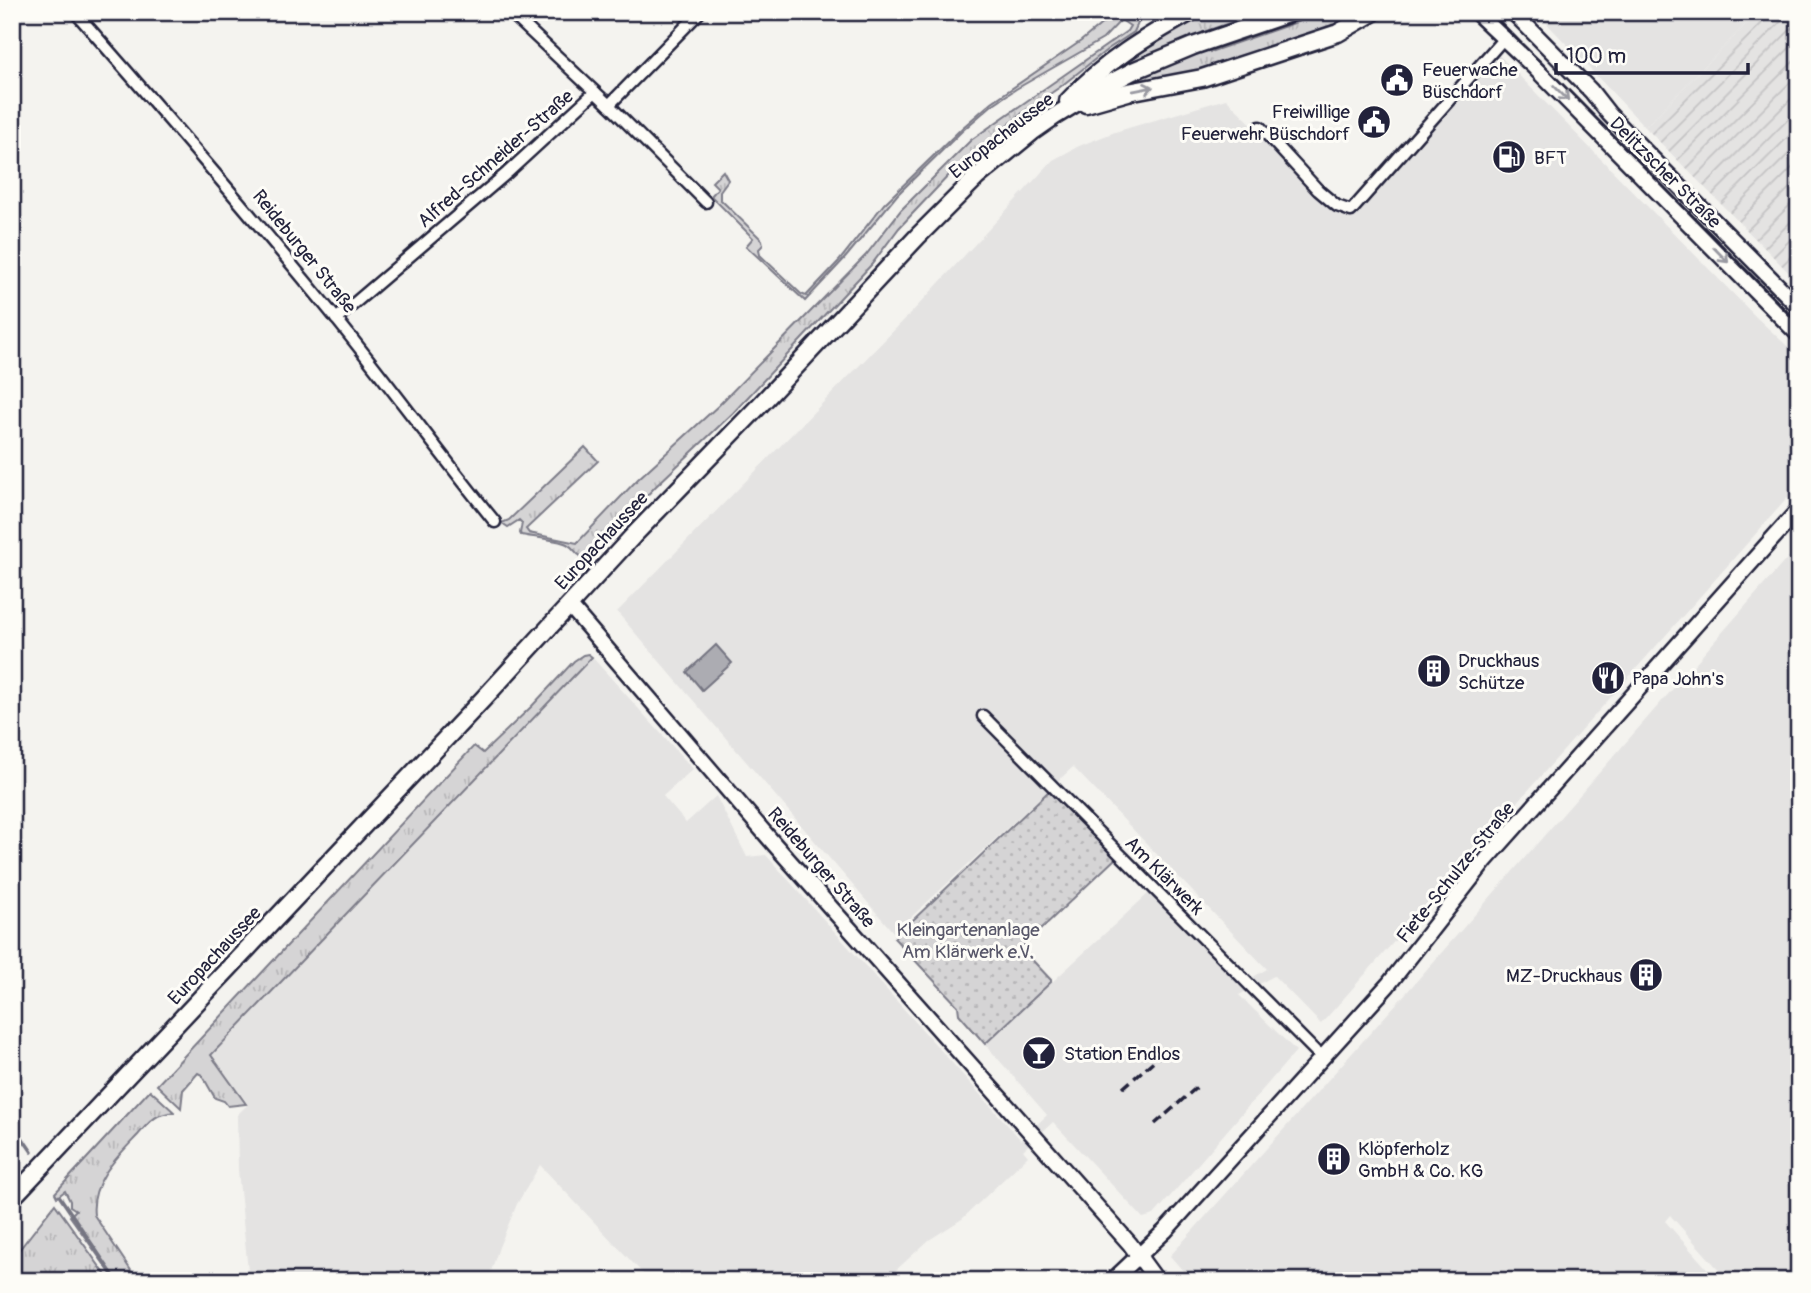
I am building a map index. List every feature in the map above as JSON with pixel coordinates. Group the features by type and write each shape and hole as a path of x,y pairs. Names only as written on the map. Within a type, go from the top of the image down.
{"main road":[{"path":"1055,116 1090,79 1115,58 1191,12"},
{"name":"Europachaussee","path":"12,1198 949,204 1005,153 1055,116 1099,89 1151,63 1293,12"},
{"path":"1055,116 1118,94 1178,84 1214,74 1338,33 1374,12"}],"street":[{"name":"Reideburger Straße","path":"75,12 260,226 495,522"},
{"path":"510,12 595,92"},
{"path":"609,105 700,12"},
{"name":"Delitzscher Straße","path":"1476,12 1505,37 1799,335"},
{"name":"Delitzscher Straße","path":"1513,12 1591,90 1629,135 1799,307"},
{"path":"1260,127 1318,190 1337,206 1351,212 1505,37"},
{"name":"Alfred-Schneider-Straße","path":"336,319 507,173 595,92 706,202"},
{"name":"Fiete-Schulze-Straße","path":"1112,1281 1165,1231 1397,974 1495,850 1799,509"},
{"name":"Reideburger Straße","path":"569,605 775,845 1130,1244 1157,1281"},
{"name":"Am Klärwerk","path":"983,716 1322,1058"}],"shaded area":[{"path":"1536,12 1758,12 1645,127"},
{"path":"1758,12 1799,12 1799,283 1645,127"},
{"path":"1494,50 1756,317 1799,357 1799,485 1321,1024 1274,976 1239,995 1296,1051 1154,1215 1143,1218 1053,1122 1023,1150 1028,1156 962,1219 929,1240 884,1281 650,1281 540,1165 517,1204 488,1281 249,1281 238,1170 237,1115 248,1104 211,1055 592,657 693,769 663,796 686,823 716,796 747,857 766,855 1021,1140 1047,1115 985,1044 1150,892 1239,980 1238,986 1267,969 1073,767 894,933 617,612 913,311 1053,160 1115,132 1226,99 1346,216"},
{"path":"1799,545 1799,1281 1729,1281 1670,1215 1665,1221 1718,1281 1192,1281 1170,1256 1407,992"},
{"path":"716,645 732,663 702,690 687,672"}],"green space":[{"path":"1116,12 1134,12 1137,18 1143,12 1134,32 1025,111 951,173 899,228 872,264 733,413 655,487 590,556 582,557 563,543 521,535 522,523 519,520 508,527 502,523 509,520 585,447 598,461 526,529 529,533 577,543 638,479 719,405 866,255 901,210 971,140 1127,31 1130,26 1121,20 1103,39 992,105 897,195 846,257 805,301 746,246 753,238 711,196 718,188 712,182 723,171 728,180 720,191 720,199 762,240 760,255 806,296 839,261 884,204 962,128 992,102 1081,41"},
{"path":"1202,12 1261,12 1203,32 1204,35 1094,83 1177,25"},
{"path":"1326,12 1361,12 1336,27 1218,68 1111,91 1139,76 1209,49 1210,52"},
{"path":"588,654 592,657 211,1055 246,1104 228,1106 224,1101 215,1098 202,1075 198,1073 183,1090 181,1108 157,1085 474,746 483,753 574,661"},
{"name":"Kleingartenanlage Am Klärwerk e.V.","path":"1051,789 1116,858 1021,948 1051,982 985,1044 959,1014 958,1006 894,938"},
{"path":"150,1090 174,1112 152,1120 122,1152 107,1170 96,1192 94,1203 94,1215 138,1281 116,1281 70,1216 76,1210 70,1206 65,1191 57,1197 55,1193"},
{"path":"55,1204 110,1281 12,1281 12,1259"}],"waterway":[{"path":"12,1123 32,1152"},
{"path":"60,1197 117,1281"}],"tram line":[{"path":"1491,12 1799,325"}],"railway":[{"path":"1123,1088 1165,1051"},
{"path":"1155,1124 1197,1087"}],"place":[{"name":"Feuerwache Büschdorf","path":"1397,80"},
{"name":"Freiwillige Feuerwehr Büschdorf","path":"1374,122"},
{"name":"BFT","path":"1509,157"},
{"name":"Druckhaus Schütze","path":"1434,671"},
{"name":"Papa John's","path":"1608,678"},
{"name":"MZ-Druckhaus","path":"1646,975"},
{"name":"Station Endlos","path":"1039,1053"},
{"name":"Klöpferholz GmbH & Co. KG","path":"1334,1159"}]}
